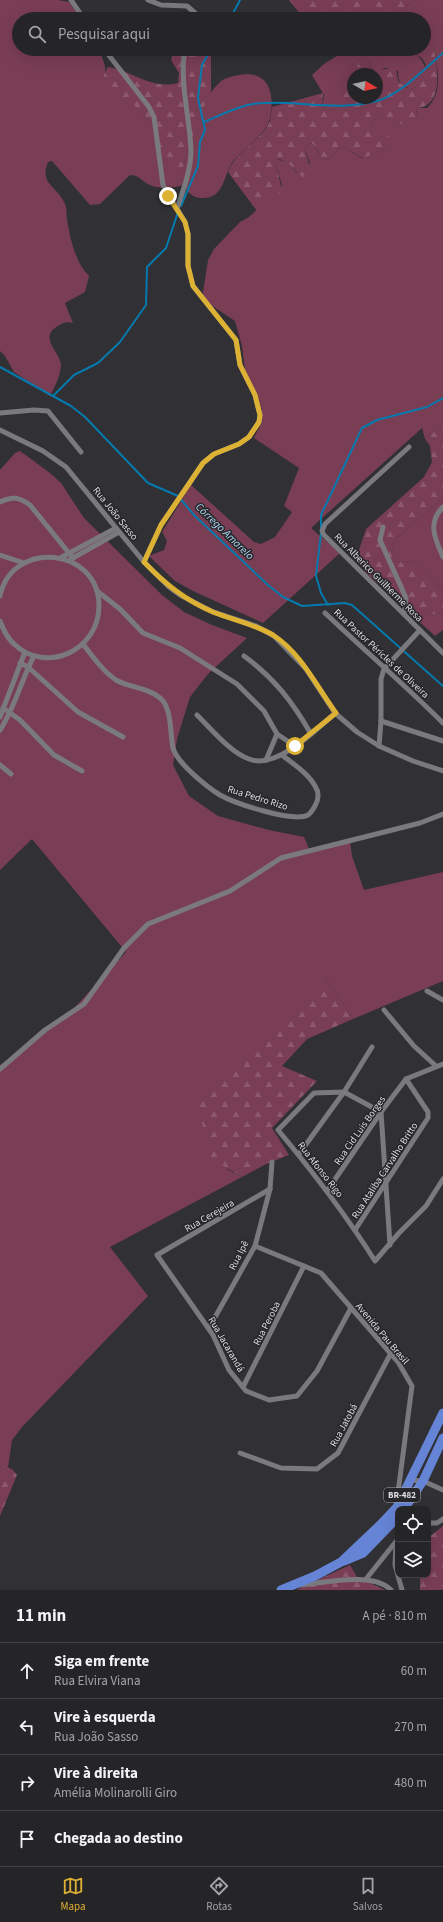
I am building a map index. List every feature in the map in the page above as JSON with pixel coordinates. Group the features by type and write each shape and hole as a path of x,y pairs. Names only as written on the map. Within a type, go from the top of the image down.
{"highway":[{"name":"BR-482","path":"401,1506 410,1480 443,1413"},
{"name":"BR-482","path":"402,1506 423,1481 443,1438"},
{"name":"BR-482","path":"341,1562 395,1512"},
{"name":"BR-482","path":"286,1589 363,1553 395,1520"}],"street":[{"path":"71,0 79,12"},
{"path":"148,0 161,5 187,6 194,12"},
{"path":"109,56 152,112 157,129 163,185 185,222 188,234 188,266 193,286 236,340 240,365 255,395 260,415 259,422 249,437 239,444 208,457 161,525 144,562"},
{"path":"177,209 188,172 191,152 183,77 184,56"},
{"path":"0,413 34,410 48,411 81,452"},
{"name":"Rua João Sasso","path":"0,430 43,451 66,467 144,562 169,587 180,595 213,612 256,626 274,636 295,655 336,713 357,732 379,746 413,761 443,771"},
{"name":"Rua Alberico Guilherme Rosa","path":"409,447 325,524 322,531 324,535 443,653"},
{"path":"0,502 11,497 22,499 30,505 68,553 71,559 86,573 97,591 120,609 143,633 180,648 237,684 264,711 277,734 295,746"},
{"path":"443,507 436,514 433,527 443,557"},
{"path":"383,527 380,540 406,598 404,614"},
{"path":"60,558 118,530"},
{"path":"0,596 2,589 11,574 24,563 36,558 48,557 71,559 118,530"},
{"path":"0,555 24,563"},
{"path":"0,621 5,633 13,644 25,652 34,656 47,658 60,657 73,652 83,644 92,633 98,620 99,606 97,591"},
{"name":"Rua Pastor Péricles de Oliveira","path":"325,613 416,696 443,723"},
{"path":"379,746 382,721 381,679 384,668 420,630"},
{"name":"Rua Pedro Rizo","path":"83,644 100,665 117,680 148,692 163,701 169,719 174,750 188,769 220,795 235,802 280,815 301,817 308,815 317,803 319,795 316,787 310,778 282,755"},
{"path":"0,717 25,652"},
{"path":"0,730 10,712 34,656"},
{"path":"244,656 276,682 311,734"},
{"path":"20,663 28,667 78,712 123,737"},
{"path":"4,708 54,755 82,771"},
{"path":"197,715 236,752 247,759 257,762 282,755 311,734 336,713"},
{"path":"382,721 443,741"},
{"path":"266,760 277,734"},
{"path":"0,765 11,774"},
{"path":"0,1069 45,1030 84,1004 124,948 148,924 230,891 281,858 420,823 443,814"},
{"path":"427,991 443,1000"},
{"path":"384,1010 414,1046 436,1066"},
{"path":"299,1154 344,1092 372,1047"},
{"path":"406,1079 443,1064"},
{"name":"Rua Cid Luis Borges","path":"327,1191 381,1112 406,1079"},
{"name":"Rua Ataliba Carvalho Britto","path":"355,1230 428,1118 428,1112 406,1079"},
{"path":"344,1092 381,1112 390,1245"},
{"name":"Rua Afonso Rigo","path":"344,1092 313,1094 278,1130 299,1154 327,1191 375,1261 390,1245"},
{"name":"Rua Ipê","path":"209,1328 255,1246 270,1189 272,1162"},
{"path":"390,1245 399,1233 426,1206 443,1179"},
{"name":"Rua Cerejeira","path":"157,1255 270,1189"},
{"name":"Avenida Pau Brasil","path":"255,1246 320,1272 391,1353 412,1386 400,1506"},
{"name":"Rua Jacarandá","path":"157,1255 209,1328 229,1370 246,1391 269,1400 297,1396 317,1371 351,1308"},
{"name":"Rua Peroba","path":"243,1387 304,1266"},
{"name":"Rua Jatobá","path":"240,1453 281,1468 317,1469 338,1453 391,1353"},
{"path":"410,1480 423,1481 443,1490"},
{"path":"431,1523 443,1519"},
{"path":"366,1579 395,1542"},
{"path":"397,1542 395,1565 402,1590"},
{"path":"286,1589 366,1579 386,1585 391,1590"}],"green space":[{"path":"0,0 58,0 69,2 76,12 12,12 12,56 102,56 105,65 104,74 145,116 152,129 160,153 168,167 182,174 195,125 213,90 220,82 229,77 239,75 249,74 257,76 263,80 268,85 271,100 270,118 268,124 260,135 239,154 231,165 219,190 215,195 208,198 195,197 188,192 184,185 170,188 160,188 146,183 137,176 130,175 100,204 90,205 52,161 48,162 46,170 47,180 65,204 68,226 74,249 80,264 89,276 85,292 65,303 73,323 67,322 61,324 52,331 50,335 50,341 58,356 61,366 58,378 50,396 14,372 5,356 0,351"},
{"path":"289,0 415,0 399,12 298,12"},
{"path":"415,0 443,0 443,425 425,439 422,428 311,528 340,553 263,623 193,591 175,581 149,556 164,550 167,541 162,532 191,485 254,542 261,544 275,537 292,512 284,506 299,468 254,438 262,422 262,410 245,370 242,346 235,321 202,299 208,260 214,249 240,222 249,217 282,186 276,159 287,162 297,173 310,163 305,149 307,145 311,143 324,160 331,159 339,147 343,147 362,158 379,152 389,145 371,126 370,122 378,117 399,124 417,115 417,108 427,108 432,102 437,88 438,73 434,49 431,47 431,12 399,12"},
{"path":"431,45 434,49 437,67 437,86 435,94 431,101 425,106 417,108 417,117 409,123 393,123 378,117 370,122 371,126 377,127 390,138 389,145 379,152 363,158 343,147 339,147 331,159 324,160 311,143 307,145 305,149 311,172 303,177 284,161 276,159 282,191 257,211 228,172 236,158 263,132 268,125 272,107 323,93 322,106 325,109 334,110 338,107 347,90 347,104 383,104 383,69 388,69 392,66 396,68 398,81 405,87 412,89 422,81 426,73 425,64 419,56 431,56"},
{"path":"172,56 211,56 211,94 200,114 185,159 182,175 173,171 162,158 149,122 144,115 105,84 104,74 108,67 151,82 160,84 178,83 179,73 171,60"},
{"path":"337,56 418,56 423,62 426,72 423,81 412,89 405,87 401,83 398,71 385,68 372,68 368,61 359,59 357,68 347,68 347,94 338,107 334,110 325,109 322,106 324,95 312,75 324,64"},
{"path":"362,58 368,61 371,68 357,68 359,59"},
{"path":"443,425 443,498 399,536 394,542 391,553 394,561 406,563 410,560 414,560 443,590 443,611 436,614 429,614 416,605 392,581 382,576 365,572 359,550 366,529 424,477 432,462 430,446 425,439"},
{"path":"20,451 61,483 84,518 162,595 184,612 212,625 247,638 208,674 190,697 177,739 173,765 189,796 218,816 269,830 304,837 309,849 350,841 352,856 364,890 443,872 443,981 353,1019 325,978 227,1169 242,1177 110,1247 148,1296 22,1427 12,1440 8,1468 4,1466 0,1468 0,1065 65,1018 126,952 32,839 0,870 0,470 15,453"},
{"path":"443,498 443,590 414,560 410,560 406,563 394,561 391,553 394,542 399,536"},
{"path":"365,572 382,576 392,581 416,605 429,614 436,614 443,611 443,630 435,636"},
{"path":"325,978 353,1019 307,1039 282,1066 317,1081 272,1128 289,1155 266,1164 242,1177 212,1159 195,1098"},
{"path":"4,1466 12,1469 17,1475 0,1516 0,1468"},
{"path":"443,1526 443,1590 420,1590 420,1578 431,1578 431,1535"},
{"path":"350,1565 357,1577 385,1590 296,1590"}],"waterway":[{"path":"234,12 240,0"},
{"path":"204,122 256,103 336,106 380,100 388,97 405,86 443,53"},
{"path":"181,206 198,166 200,142 205,130 198,98 202,65 207,56"},
{"path":"53,396 74,375 98,363 120,342 146,305 147,267 166,248 178,212"},
{"name":"Córrego Amarelo","path":"0,367 71,406 85,417 148,483 178,496 194,515 268,585 283,597 302,606 345,603 352,605 443,686"},
{"path":"321,529 321,515 362,428 377,420 427,407 443,398"},
{"path":"321,533 316,576 321,593 328,605"}],"route":[{"path":"168,196 185,222 188,234 188,266 193,286 208,306 230,330 236,340 242,372 255,395 259,406 260,415 259,422 254,433 239,444 208,457 203,463 161,525 144,562 169,587 180,595 213,612 256,626 274,636 295,655 316,682 336,713 295,746"}]}
